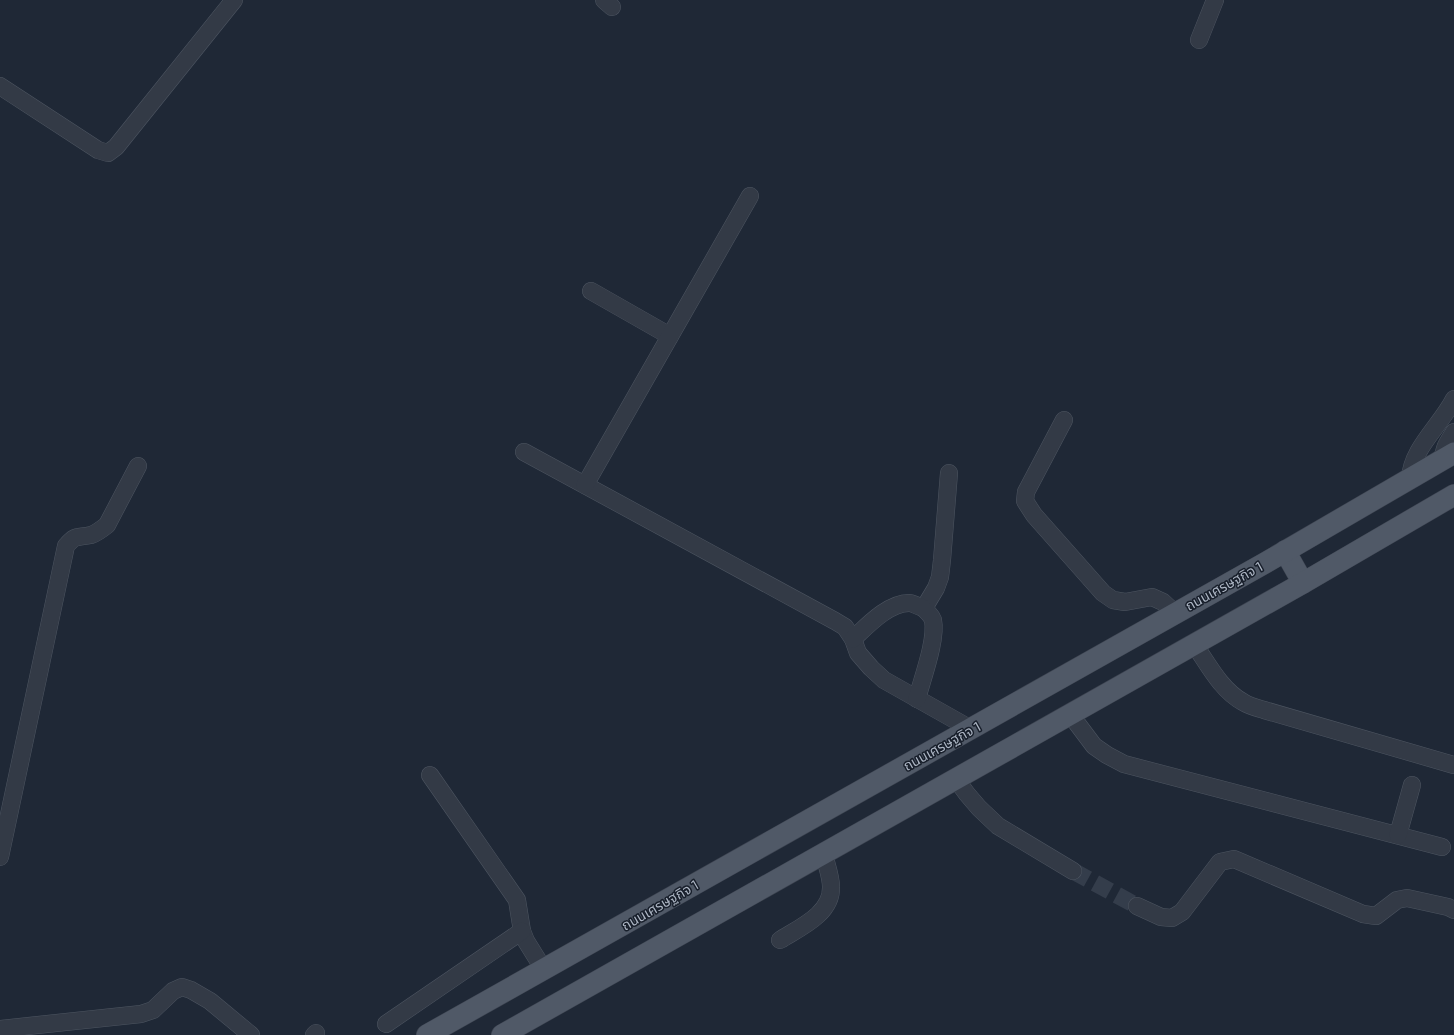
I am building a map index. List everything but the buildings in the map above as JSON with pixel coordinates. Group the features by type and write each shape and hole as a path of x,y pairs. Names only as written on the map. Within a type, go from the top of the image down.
{"main road":[{"name":"ถนนเศรษฐกิจ 1","path":"428,1035 1176,614 1448,456"},
{"path":"502,1035 1303,583 1454,495"},
{"path":"1285,551 1303,583"}],"street":[{"path":"0,86 98,150 108,153 116,147 234,0"},
{"path":"1199,40 1215,0"},
{"path":"586,485 750,196"},
{"path":"591,291 670,336"},
{"path":"1410,479 1411,465 1450,408 1454,398"},
{"path":"1064,420 1026,492 1025,501 1034,515 1104,593 1113,600 1125,602 1152,597 1162,602 1176,614"},
{"path":"1448,456 1443,451 1454,432"},
{"path":"524,452 845,627 853,639 858,653 884,680 971,729"},
{"path":"0,857 66,546 72,540 80,536 90,535 107,525 138,466"},
{"path":"924,608 936,588 940,577 949,473"},
{"path":"853,639 880,615 900,605 910,603 924,608 932,619 933,632 931,648 917,699"},
{"path":"1194,644 1228,691 1243,702 1264,710 1454,764"},
{"path":"1070,714 1094,746 1124,764 1442,847"},
{"path":"430,775 517,900 522,931 526,941 544,970"},
{"path":"956,779 975,804 998,826 1073,871"},
{"path":"1398,835 1412,785"},
{"path":"780,940 819,914 828,902 831,887 824,854"},
{"path":"1137,906 1161,917 1172,918 1182,912 1220,862 1234,859 1363,914 1376,916 1397,900 1407,898 1448,907 1454,910"},
{"path":"386,1024 522,931"},
{"path":"0,1029 141,1014 153,1010 173,991 182,987 191,990 210,1001 251,1035"}],"tunnel":[{"path":"1073,871 1137,906"}]}
